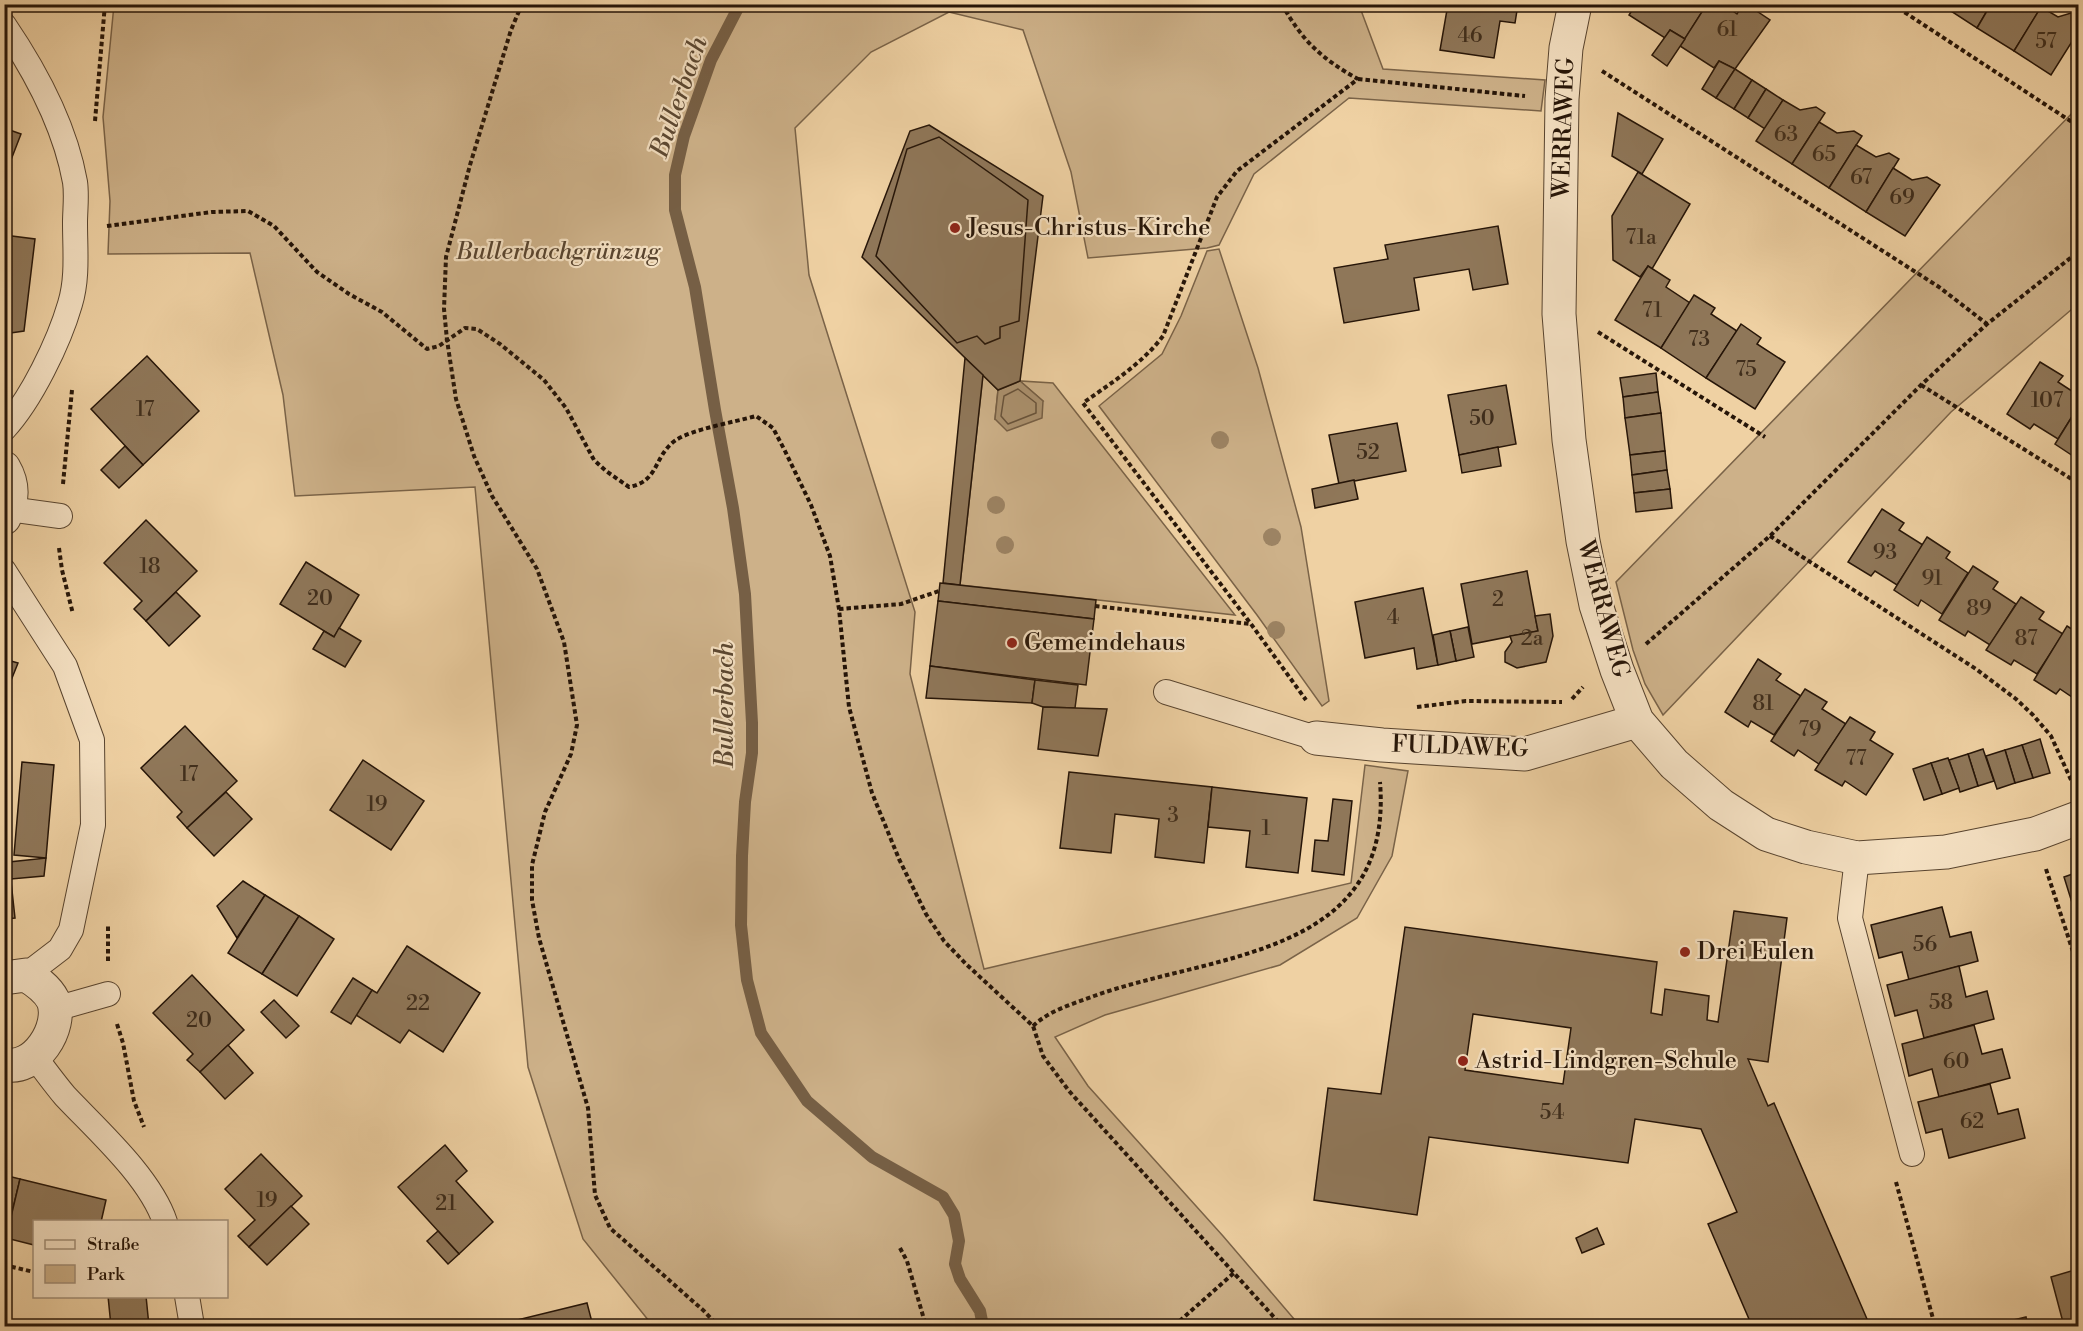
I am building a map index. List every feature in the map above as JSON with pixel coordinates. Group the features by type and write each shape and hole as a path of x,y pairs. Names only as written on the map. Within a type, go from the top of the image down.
{"street":[{"name":"WERRAWEG","path":"1575,4 1566,48 1562,99 1559,314 1569,440 1582,541 1596,605 1617,670 1637,721 1674,764 1721,805 1766,834 1806,847 1857,858 1946,852 2035,834 2076,802"},
{"path":"4,468 11,482 12,497 7,514"},
{"name":"FULDAWEG","path":"1314,723 1382,745 1525,754 1637,721"},
{"path":"15,976 46,990 55,1009 55,1025 51,1036 19,1060"}],"lane":[{"path":"4,25 23,53 48,101 63,137 75,183 75,273 70,304 36,382 4,429"},
{"path":"7,514 60,516"},
{"path":"4,570 65,666 92,740 93,825 71,930 60,948 15,976"},
{"path":"1166,692 1314,723"},
{"path":"1857,858 1850,918 1912,1154"},
{"path":"55,1009 108,994"},
{"path":"19,1060 63,1093 128,1163 147,1189 164,1220"},
{"path":"187,1298 192,1326"}],"path":[{"path":"95,131 105,4"},
{"path":"522,4 511,30 470,165 446,257 444,309 447,340 456,399 474,456 492,496 537,569 564,642 578,724 571,754 545,812 532,865 532,900 539,938 588,1108 595,1195 610,1228 718,1326"},
{"path":"1282,4 1293,25 1321,56 1358,79 1562,99"},
{"path":"1892,4 2079,126"},
{"path":"1566,48 1939,286 1987,324"},
{"path":"1314,723 1251,624 1083,403 1134,366 1155,347 1163,336 1217,197 1225,184 1237,171 1358,79"},
{"path":"100,226 212,212 248,211 274,226 317,272 349,294 382,312 427,349 440,345 465,328 477,329 524,362 544,380 566,408 594,460 629,487 641,485 649,480 667,448 677,439 756,416 772,428 811,505 830,556 839,609 849,707 872,793 899,859 926,914 944,941 1033,1026 1043,1056 1069,1091 1282,1326"},
{"path":"1033,1026 1041,1018 1061,1009 1118,988 1212,965 1262,949 1310,928 1342,904 1355,890 1366,872 1377,845 1381,824 1379,772 1383,714 1466,701 1562,702 1577,695 1594,674 1617,670 1770,536 1921,385 1987,324 2079,252"},
{"path":"1559,314 1589,326 1765,437"},
{"path":"73,383 58,543 74,619"},
{"path":"1921,385 2079,483"},
{"path":"1770,536 1976,669 2016,699 2051,736 2076,802"},
{"path":"839,609 901,604 939,591"},
{"path":"1095,606 1251,624"},
{"path":"2035,834 2079,967"},
{"path":"108,916 108,994 123,1043 134,1101 146,1133"},
{"path":"900,1248 907,1262 926,1326"},
{"path":"4,1265 33,1272"},
{"path":"1174,1326 1235,1272"}],"green space":[{"name":"Bullerbachgrünzug","path":"114,5 1359,5 1383,69 1545,80 1541,111 1349,98 1254,174 1219,245 1207,248 1088,258 1071,172 1023,30 949,12 871,52 795,128 809,275 915,612 910,674 984,969 1351,883 1365,765 1408,771 1392,856 1357,918 1280,965 1105,1015 1055,1037 1088,1086 1223,1236 1300,1326 653,1326 583,1239 528,1067 475,487 295,496 283,395 250,253 108,254 110,201 103,117"},
{"path":"2078,107 2078,304 1951,412 1663,715 1645,684 1633,650 1616,582"},
{"path":"1219,249 1258,368 1301,527 1329,701 1322,706 1257,615 1099,406 1162,354 1181,316 1207,251"},
{"path":"983,375 998,390 995,419 1043,401 1020,381 1053,383 1235,615 960,585"}],"water":[{"path":"1020,381 1043,401 1042,418 1007,431 995,419 998,390"}],"building":[{"path":"1448,4 1518,4 1515,23 1500,21 1494,58 1440,50"},
{"path":"1636,4 1707,4 1685,39 1670,30 1665,38 1629,15"},
{"path":"1707,4 1723,4 1737,14 1743,4 1746,4 1770,20 1735,69 1719,61 1714,68 1680,46"},
{"path":"1940,4 1991,4 1977,28"},
{"path":"1991,4 2043,4 2014,51 1977,28"},
{"path":"2041,7 2058,17 2071,13 2078,18 2078,32 2051,75 2014,51"},
{"path":"1670,30 1685,39 1667,66 1652,55"},
{"path":"1719,61 1735,69 1716,98 1702,89"},
{"path":"1735,69 1752,80 1734,109 1716,98"},
{"path":"1752,80 1766,89 1748,118 1734,109"},
{"path":"1766,89 1783,100 1765,129 1748,118"},
{"path":"1783,100 1800,110 1816,107 1825,113 1792,164 1756,141"},
{"path":"1618,113 1663,139 1642,174 1612,156"},
{"path":"1819,122 1837,133 1854,131 1862,136 1829,188 1792,164"},
{"name":"Jesus-Christus-Kirche","path":"929,125 1043,196 1020,381 998,390 862,257 910,131"},
{"path":"4,128 21,134 4,178"},
{"name":"Jesus-Christus-Kirche","path":"939,137 1028,200 1019,321 1000,327 1000,338 985,344 977,336 957,343 876,256 907,149"},
{"path":"1856,145 1876,157 1889,153 1899,159 1866,212 1829,188"},
{"path":"1893,168 1912,180 1927,177 1940,185 1905,236 1866,212"},
{"path":"1638,172 1690,204 1652,269 1648,266 1640,277 1613,260 1612,216"},
{"path":"1498,226 1508,284 1473,290 1469,269 1414,278 1419,310 1344,323 1334,268 1388,259 1385,245"},
{"path":"4,235 35,239 24,331 4,334"},
{"path":"1648,266 1670,280 1666,287 1690,303 1661,348 1615,320"},
{"path":"1694,295 1715,308 1711,314 1737,331 1706,378 1661,348"},
{"path":"1741,324 1761,338 1757,344 1785,362 1755,409 1706,378"},
{"path":"147,356 199,411 143,465 91,409"},
{"path":"965,358 983,375 960,585 943,583"},
{"path":"2040,362 2063,376 2058,382 2078,395 2078,407 2058,439 2034,424 2030,429 2007,414"},
{"path":"1656,373 1658,392 1623,397 1620,378"},
{"path":"1506,385 1516,444 1459,455 1448,395"},
{"path":"1658,392 1661,413 1625,418 1623,397"},
{"path":"2078,407 2078,454 2076,458 2055,444"},
{"path":"1661,413 1665,451 1630,455 1625,418"},
{"path":"1397,423 1406,471 1339,484 1329,435"},
{"path":"125,446 143,465 119,488 101,470"},
{"path":"1498,447 1501,466 1462,473 1459,455"},
{"path":"1665,451 1667,470 1632,475 1630,455"},
{"path":"1667,470 1670,489 1634,493 1632,475"},
{"path":"1354,480 1358,499 1315,508 1312,489"},
{"path":"1670,489 1672,508 1636,512 1634,493"},
{"path":"1882,509 1904,523 1899,530 1923,545 1897,585 1875,571 1871,576 1848,562"},
{"path":"146,520 197,571 146,621 134,609 142,601 104,563"},
{"path":"1927,537 1950,552 1946,558 1968,573 1942,614 1921,600 1918,606 1894,590"},
{"path":"306,562 359,595 334,637 280,604"},
{"path":"1973,566 1998,582 1993,589 2016,604 1990,645 1968,631 1965,636 1939,620"},
{"path":"1527,571 1538,631 1472,644 1461,584"},
{"path":"940,583 1096,600 1094,619 938,601"},
{"path":"1423,588 1438,665 1417,669 1414,648 1365,658 1355,602"},
{"path":"176,592 200,616 169,646 146,621"},
{"path":"2021,597 2044,612 2039,619 2063,634 2037,674 2014,660 2011,665 1986,650"},
{"name":"Gemeindehaus","path":"938,601 1094,619 1086,685 930,666"},
{"path":"1550,614 1553,636 1546,662 1517,668 1505,662 1505,652 1512,642 1510,636 1538,631 1535,616"},
{"path":"2067,626 2078,633 2078,701 2060,689 2056,694 2034,680"},
{"path":"1468,627 1474,657 1456,661 1450,631"},
{"path":"339,628 361,641 345,667 313,649 324,631 334,637"},
{"path":"1450,631 1456,661 1438,665 1433,635"},
{"path":"4,659 18,663 4,698"},
{"path":"1758,659 1781,674 1776,680 1801,696 1774,735 1751,721 1748,727 1725,712"},
{"path":"930,666 1035,680 1032,703 926,698"},
{"path":"1035,680 1078,685 1075,708 1043,707 1032,703"},
{"path":"1805,689 1827,702 1822,709 1846,724 1819,764 1798,750 1794,756 1771,741"},
{"path":"1043,707 1107,709 1098,756 1038,749"},
{"path":"1850,717 1875,732 1870,740 1893,754 1866,795 1845,781 1842,786 1815,770"},
{"path":"185,726 237,781 187,828 177,817 182,812 141,768"},
{"path":"2040,739 2050,773 2033,778 2022,745"},
{"path":"2022,745 2033,778 2015,783 2005,750"},
{"path":"1983,749 1994,781 1978,786 1968,754"},
{"path":"2005,750 2015,783 1997,789 1986,756"},
{"path":"1968,754 1978,786 1960,792 1949,760"},
{"path":"1948,758 1959,788 1942,794 1931,763"},
{"path":"363,760 424,801 391,850 330,810"},
{"path":"22,762 54,765 46,858 14,855"},
{"path":"1931,763 1942,794 1924,800 1913,769"},
{"path":"1069,772 1212,787 1204,863 1155,857 1159,819 1115,814 1111,853 1060,848"},
{"path":"1212,787 1307,798 1298,873 1246,867 1250,831 1208,827"},
{"path":"226,792 252,819 214,856 187,828"},
{"path":"1333,799 1352,801 1344,875 1312,871 1315,840 1328,841"},
{"path":"4,854 8,854 15,918 4,919"},
{"path":"46,858 44,876 11,879 9,862"},
{"path":"2078,872 2078,908 2074,909 2064,877"},
{"path":"243,881 265,895 237,938 217,906"},
{"path":"265,895 299,916 262,974 228,953"},
{"path":"1942,907 1950,937 1971,932 1978,961 1909,980 1902,952 1879,958 1871,925"},
{"path":"1734,911 1787,918 1768,1062 1748,1059 1768,1106 1774,1103 1870,1326 1786,1326 1783,1321 1771,1326 1752,1326 1708,1224 1737,1212 1701,1129 1635,1119 1628,1163 1429,1137 1417,1215 1314,1200 1328,1088 1381,1094 1405,927 1657,962 1651,1013 1662,1015 1665,989 1709,996 1707,1020 1718,1022","holes":["1473,1014 1571,1028 1563,1084 1465,1070"]},
{"path":"299,916 334,939 297,996 262,974"},
{"path":"407,946 480,993 443,1052 409,1030 400,1043 356,1015 372,990 377,993"},
{"path":"1959,966 1966,997 1987,991 1994,1019 1924,1038 1917,1010 1895,1016 1887,985"},
{"path":"192,975 244,1030 200,1072 187,1060 193,1054 153,1013"},
{"path":"353,978 372,990 351,1024 331,1012"},
{"path":"274,1000 299,1026 286,1038 261,1012"},
{"path":"1974,1025 1982,1054 2002,1049 2010,1078 1939,1097 1932,1069 1909,1076 1902,1044"},
{"path":"228,1045 253,1073 225,1099 200,1072"},
{"path":"1990,1084 1998,1114 2018,1109 2025,1138 1949,1158 1942,1129 1926,1133 1918,1102"},
{"path":"445,1145 467,1171 456,1181 493,1222 459,1254 398,1187"},
{"path":"261,1154 302,1196 249,1247 238,1236 255,1220 225,1189"},
{"path":"4,1175 20,1179 6,1238 4,1238"},
{"path":"20,1179 106,1200 101,1220 33,1220 33,1245 6,1238"},
{"path":"291,1206 309,1224 267,1265 249,1247"},
{"path":"1597,1228 1604,1244 1582,1253 1576,1238"},
{"path":"438,1231 459,1254 448,1264 427,1241"},
{"path":"2078,1269 2078,1323 2064,1326 2051,1277"},
{"path":"108,1298 146,1298 149,1326 111,1326"},
{"path":"587,1303 593,1326 493,1326"},
{"path":"2026,1317 2028,1326 1989,1326"}],"waterway":[{"name":"Bullerbach","path":"740,4 711,60 684,136 675,175 675,210 695,287 733,508 745,594 752,723 752,753 745,802 742,856 741,925 747,980 761,1033 807,1101 872,1157 943,1197 954,1215 959,1241 955,1264 960,1279 980,1311 983,1326"}],"place":[{"name":"Jesus-Christus-Kirche","path":"955,228"},
{"name":"Gemeindehaus","path":"1012,643"},
{"name":"Drei Eulen","path":"1685,952"},
{"name":"Astrid-Lindgren-Schule","path":"1463,1061"}]}
